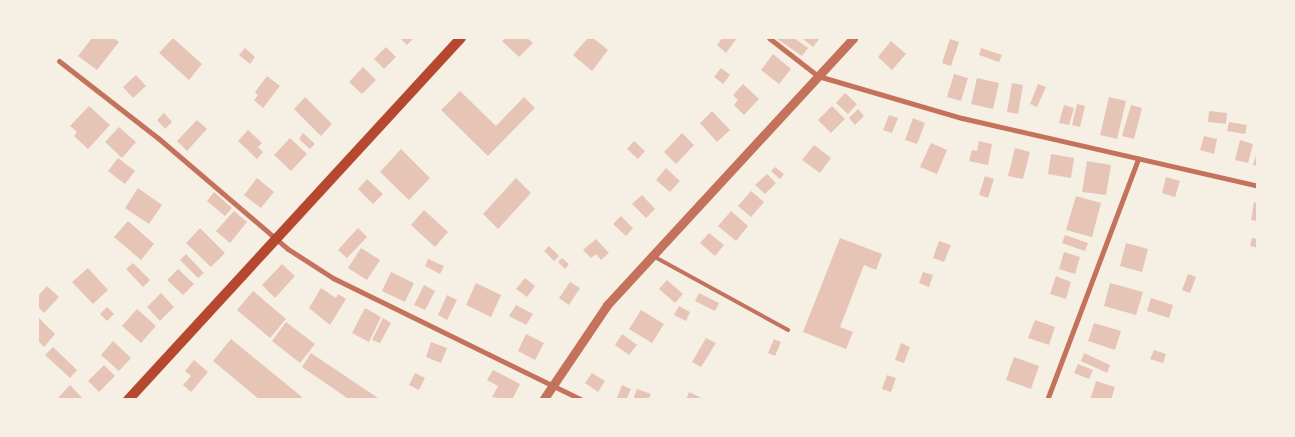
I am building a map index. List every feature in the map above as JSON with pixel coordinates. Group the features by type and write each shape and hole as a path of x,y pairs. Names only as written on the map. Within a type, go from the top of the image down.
{"main road":[{"path":"128,400 276,236 461,38"}],"street":[{"path":"769,38 818,76 962,118 1258,186"},
{"path":"543,400 607,305 853,38"},
{"path":"59,61 276,236 288,249 333,278 582,400"},
{"path":"1047,400 1138,159"}],"lane":[{"path":"653,256 788,330"}],"building":[{"path":"92,38 113,38 119,42 97,70 78,56"},
{"path":"173,38 202,64 189,80 159,53"},
{"path":"400,38 414,38 407,45"},
{"path":"505,38 527,38 533,43 519,57 502,41"},
{"path":"588,38 593,38 608,50 592,71 573,55"},
{"path":"722,38 737,38 726,53 717,45"},
{"path":"776,38 794,38 808,48 802,56"},
{"path":"802,38 820,38 813,47"},
{"path":"950,39 959,42 951,66 942,63"},
{"path":"891,41 906,54 892,70 878,57"},
{"path":"386,47 396,57 384,69 374,59"},
{"path":"245,48 255,57 250,64 239,55"},
{"path":"981,48 1002,55 999,62 979,55"},
{"path":"773,54 791,69 779,84 761,70"},
{"path":"363,67 376,80 362,94 349,82"},
{"path":"721,68 730,75 723,84 714,77"},
{"path":"954,74 968,78 961,101 947,97"},
{"path":"136,75 146,86 133,98 123,87"},
{"path":"267,76 280,86 263,108 254,100 258,95 255,92"},
{"path":"977,78 999,83 993,109 971,104"},
{"path":"1012,83 1023,85 1018,114 1007,112"},
{"path":"743,84 759,99 744,115 734,105 738,100 733,95"},
{"path":"1038,84 1046,87 1037,107 1030,104"},
{"path":"460,91 496,126 524,97 535,108 488,156 441,110"},
{"path":"845,93 857,104 848,114 836,103"},
{"path":"305,97 332,124 321,136 294,109"},
{"path":"1109,97 1126,101 1117,139 1100,135"},
{"path":"1077,104 1085,106 1080,127 1072,125"},
{"path":"1064,105 1074,108 1069,125 1059,123"},
{"path":"1131,105 1142,108 1134,139 1122,136"},
{"path":"89,106 110,125 88,149 74,136 77,132 70,126"},
{"path":"832,106 845,119 831,133 818,120"},
{"path":"858,109 864,116 855,125 849,118"},
{"path":"712,111 730,130 717,142 700,123"},
{"path":"1209,111 1227,113 1226,124 1208,122"},
{"path":"164,113 172,122 165,129 157,120"},
{"path":"889,115 898,118 892,133 883,130"},
{"path":"913,118 925,123 917,144 905,140"},
{"path":"197,120 207,129 187,151 177,141"},
{"path":"1229,122 1247,125 1245,134 1227,131"},
{"path":"119,127 136,142 122,158 105,142"},
{"path":"248,130 262,143 258,147 263,152 257,159 238,141"},
{"path":"303,133 315,144 310,149 299,139"},
{"path":"682,133 694,145 676,164 664,152"},
{"path":"1204,136 1217,139 1214,154 1200,150"},
{"path":"290,138 307,154 291,171 274,155"},
{"path":"1240,140 1253,144 1248,163 1235,160"},
{"path":"634,141 645,151 638,159 627,149"},
{"path":"979,141 992,144 988,165 969,161 972,150 977,151"},
{"path":"931,143 947,150 937,174 920,167"},
{"path":"814,145 831,158 820,173 802,160"},
{"path":"1015,148 1030,152 1023,179 1008,176"},
{"path":"401,149 430,178 409,200 380,172"},
{"path":"1258,149 1258,166 1253,165"},
{"path":"1051,154 1074,158 1071,178 1048,174"},
{"path":"118,158 135,171 125,184 108,171"},
{"path":"1087,161 1111,165 1106,195 1082,192"},
{"path":"775,167 784,174 780,179 771,171"},
{"path":"666,168 680,181 670,192 656,180"},
{"path":"767,174 776,183 765,194 755,185"},
{"path":"985,176 994,179 988,198 979,195"},
{"path":"1166,177 1180,181 1175,197 1162,193"},
{"path":"257,178 274,192 261,208 244,195"},
{"path":"516,178 531,193 498,229 483,214"},
{"path":"367,179 383,194 373,204 358,189"},
{"path":"138,188 162,205 149,224 125,208"},
{"path":"751,191 764,202 751,217 738,206"},
{"path":"214,192 232,208 225,216 207,201"},
{"path":"642,195 655,209 646,218 632,204"},
{"path":"1076,196 1101,203 1092,237 1066,230"},
{"path":"1254,202 1258,203 1258,221 1251,220"},
{"path":"424,210 448,232 435,247 411,225"},
{"path":"234,211 247,222 230,243 216,231"},
{"path":"731,211 748,226 736,241 718,226"},
{"path":"621,216 633,228 626,236 613,224"},
{"path":"128,221 154,244 141,260 114,237"},
{"path":"200,228 225,253 211,267 186,243"},
{"path":"358,228 367,237 347,258 338,250"},
{"path":"709,233 724,245 715,256 700,243"},
{"path":"1065,235 1088,243 1085,251 1062,243"},
{"path":"840,238 882,254 876,270 864,265 840,327 853,332 846,349 803,332"},
{"path":"1252,238 1258,239 1258,248 1250,246"},
{"path":"596,239 609,253 601,260 596,254 591,258 583,250"},
{"path":"939,241 951,245 944,262 933,258"},
{"path":"1126,243 1148,249 1142,272 1120,266"},
{"path":"549,246 559,256 554,261 544,251"},
{"path":"361,248 380,260 367,280 348,268"},
{"path":"1064,252 1080,257 1075,274 1059,269"},
{"path":"186,254 204,273 198,278 180,260"},
{"path":"562,258 569,264 565,269 558,262"},
{"path":"428,259 444,266 440,274 425,266"},
{"path":"133,263 150,280 143,287 126,269"},
{"path":"282,264 295,276 275,298 262,285"},
{"path":"88,268 108,290 93,304 72,282"},
{"path":"178,269 194,284 183,295 167,280"},
{"path":"391,272 414,283 405,302 382,291"},
{"path":"923,272 933,275 929,287 919,283"},
{"path":"1188,274 1196,277 1190,293 1182,290"},
{"path":"1056,276 1071,282 1066,299 1050,294"},
{"path":"525,278 535,286 527,297 516,289"},
{"path":"667,280 683,294 675,303 659,289"},
{"path":"570,282 580,288 569,305 559,298"},
{"path":"476,283 501,295 491,317 466,305"},
{"path":"1110,283 1143,292 1136,315 1104,306"},
{"path":"424,285 435,291 425,310 414,305"},
{"path":"47,286 59,297 44,313 38,307 38,296"},
{"path":"321,288 336,298 338,294 346,299 330,325 309,308"},
{"path":"253,291 286,319 270,338 237,310"},
{"path":"161,293 174,307 160,321 147,307"},
{"path":"699,293 719,303 715,311 695,301"},
{"path":"447,295 457,300 447,320 438,315"},
{"path":"1151,298 1173,305 1169,318 1147,311"},
{"path":"516,305 533,314 526,325 509,316"},
{"path":"679,306 690,312 686,321 674,315"},
{"path":"107,307 114,314 107,321 100,314"},
{"path":"365,308 381,317 369,342 352,333"},
{"path":"137,309 156,326 141,343 122,326"},
{"path":"641,310 664,324 652,343 629,329"},
{"path":"38,317 55,334 44,347 38,341"},
{"path":"383,318 391,323 380,343 372,340"},
{"path":"1035,320 1055,327 1049,345 1028,338"},
{"path":"286,322 315,344 300,363 272,341"},
{"path":"1094,323 1121,331 1115,350 1088,341"},
{"path":"526,334 544,343 535,360 518,351"},
{"path":"622,334 637,345 629,355 615,345"},
{"path":"706,338 716,343 701,367 692,362"},
{"path":"231,339 302,397 300,400 260,400 213,361"},
{"path":"774,339 781,342 775,356 768,353"},
{"path":"113,341 131,358 119,371 101,355"},
{"path":"431,342 447,348 441,363 426,357"},
{"path":"901,343 910,347 904,363 895,360"},
{"path":"53,347 77,370 70,378 45,355"},
{"path":"1154,350 1166,354 1163,363 1150,359"},
{"path":"311,353 381,400 350,400 302,367"},
{"path":"1084,353 1110,365 1107,373 1081,361"},
{"path":"1014,357 1039,366 1031,389 1006,380"},
{"path":"194,360 208,372 191,392 183,385 191,376 185,371"},
{"path":"1078,364 1093,370 1089,379 1074,373"},
{"path":"104,365 115,376 99,392 88,381"},
{"path":"493,370 520,384 512,400 492,397 498,386 487,380"},
{"path":"415,373 425,378 419,390 409,385"},
{"path":"592,373 605,381 598,392 585,383"},
{"path":"887,375 896,378 891,392 882,389"},
{"path":"1096,381 1115,387 1111,400 1090,400"},
{"path":"70,385 84,400 56,400"},
{"path":"622,385 631,389 626,400 616,400"},
{"path":"637,389 651,394 648,400 633,400"},
{"path":"689,392 706,400 686,400"}]}
